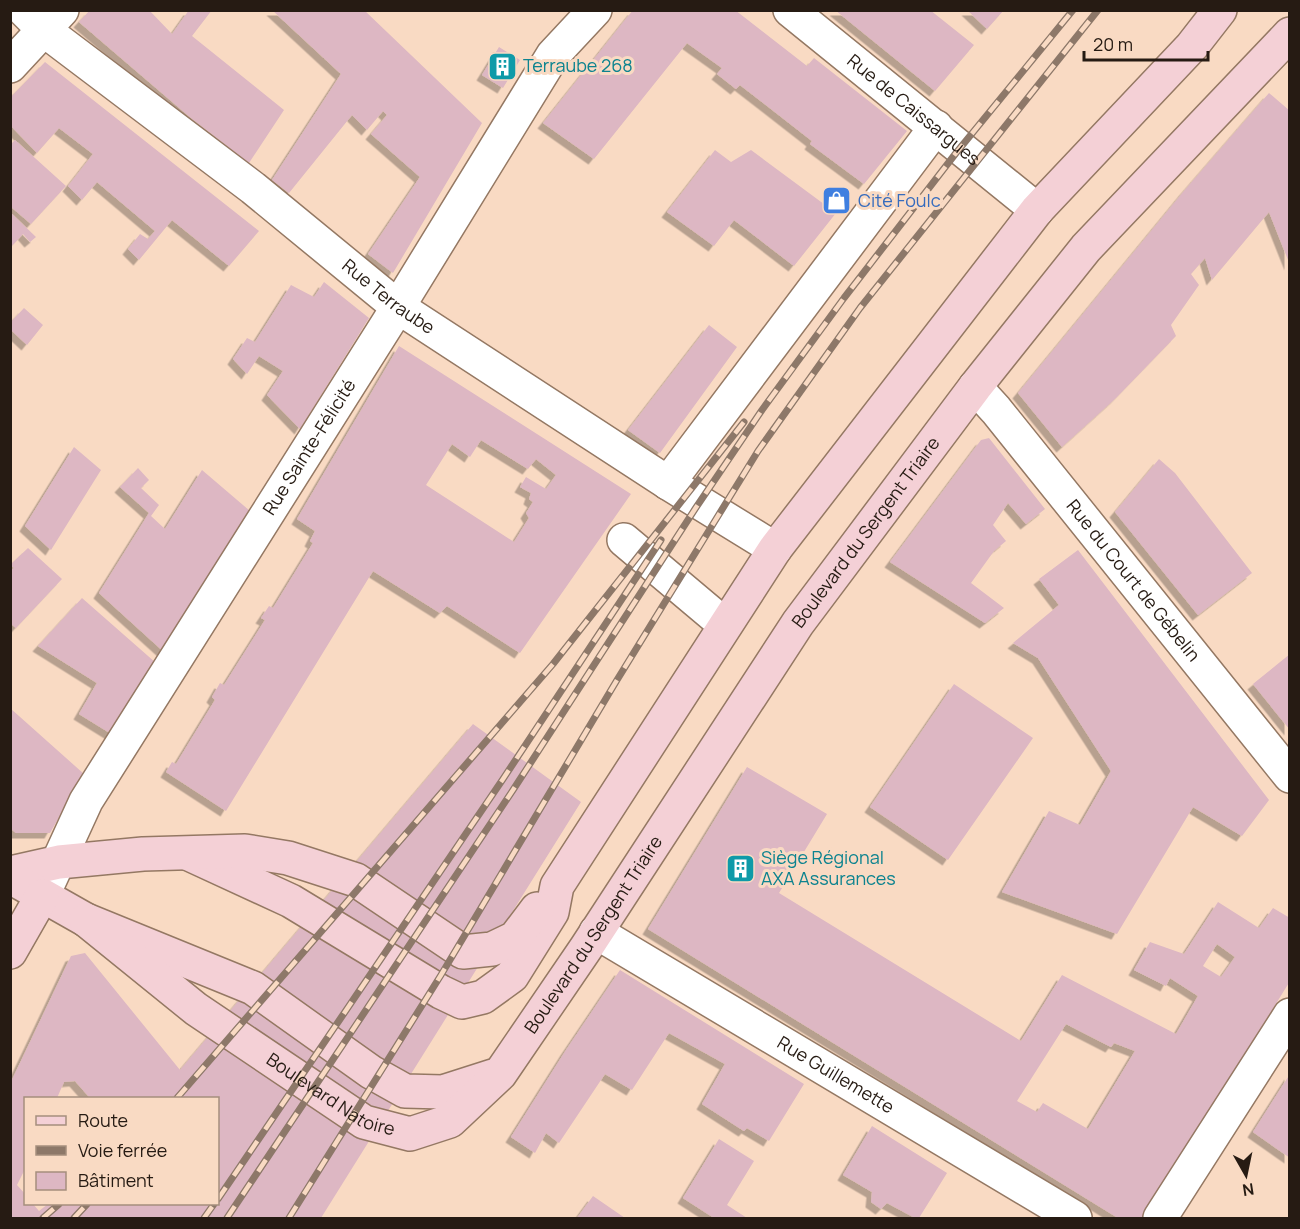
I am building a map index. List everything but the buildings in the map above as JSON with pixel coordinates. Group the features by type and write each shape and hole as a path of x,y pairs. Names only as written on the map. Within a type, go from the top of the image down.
{"main road":[{"path":"10,873 59,862 143,854 245,851 288,858 356,880 463,952 492,949 514,938 557,886 774,549 1037,210 1192,46 1220,10"},
{"name":"Boulevard du Sergent Triaire","path":"500,1074 596,932 798,623 975,387 1086,248 1290,34"},
{"path":"189,854 291,901 441,992 462,1002 483,997 513,976 552,912 557,886"},
{"name":"Boulevard Natoire","path":"10,877 86,920 253,988 372,1072 405,1091 443,1092 500,1074"},
{"path":"10,952 42,896"},
{"name":"Boulevard Natoire","path":"86,920 196,1009 364,1122 410,1134 450,1121 500,1074"}],"street":[{"name":"Rue Sainte-Félicité","path":"42,896 86,801 398,307 553,55 595,10"},
{"name":"Rue de Caissargues","path":"790,10 1037,210"},
{"name":"Rue Terraube","path":"44,17 398,307 668,483 774,549"},
{"path":"10,66 44,17"},
{"path":"668,483 936,127"},
{"name":"Rue du Court de Gébelin","path":"975,387 996,410 1290,776"},
{"path":"624,540 724,624"},
{"name":"Rue Guillemette","path":"596,932 1075,1218"},
{"path":"1160,1218 1290,1016"}],"railway":[{"path":"227,1218 513,790 762,410 844,298 956,153 1073,10"},
{"path":"289,1218 441,975 617,680 758,451 860,308 1098,10"},
{"path":"178,1097 553,664 744,422"},
{"path":"219,1198 503,779 661,540"},
{"path":"43,1218 58,1205"},
{"path":"74,1218 86,1205"},
{"path":"204,1218 213,1205"}],"place":[{"name":"Terraube 268","path":"502,66"},
{"name":"Cité Foulc","path":"837,201"},
{"name":"Siège Régional AXA Assurances","path":"740,868"}]}
